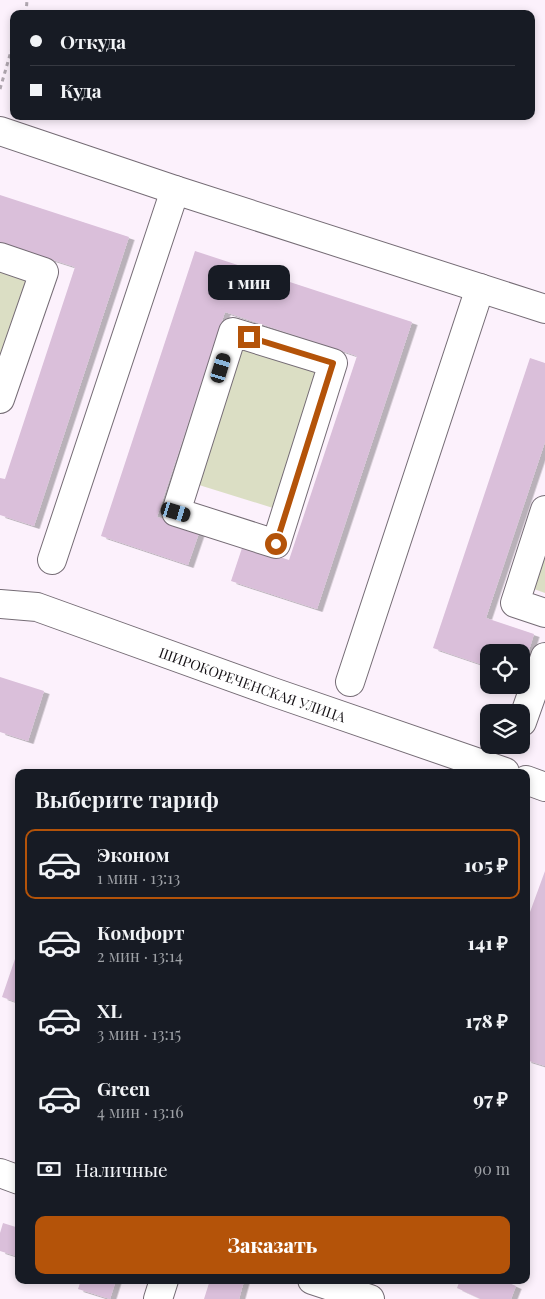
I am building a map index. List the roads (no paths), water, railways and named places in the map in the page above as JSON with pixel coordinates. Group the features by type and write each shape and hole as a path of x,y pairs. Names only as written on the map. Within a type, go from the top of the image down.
{"street":[{"path":"0,131 175,190 545,309"},
{"path":"52,560 175,190"},
{"path":"0,257 44,272 0,399"},
{"path":"350,682 480,288"},
{"path":"233,332 333,363 276,544 176,512 233,332"},
{"path":"545,510 515,603 545,612"},
{"name":"ШИРОКОРЕЧЕНСКАЯ УЛИЦА","path":"0,604 37,607 273,692 496,769"},
{"path":"528,704 545,657"},
{"path":"530,781 545,786"},
{"path":"0,1173 15,1179"},
{"path":"158,1299 163,1284"},
{"path":"324,1284 370,1299"}]}
